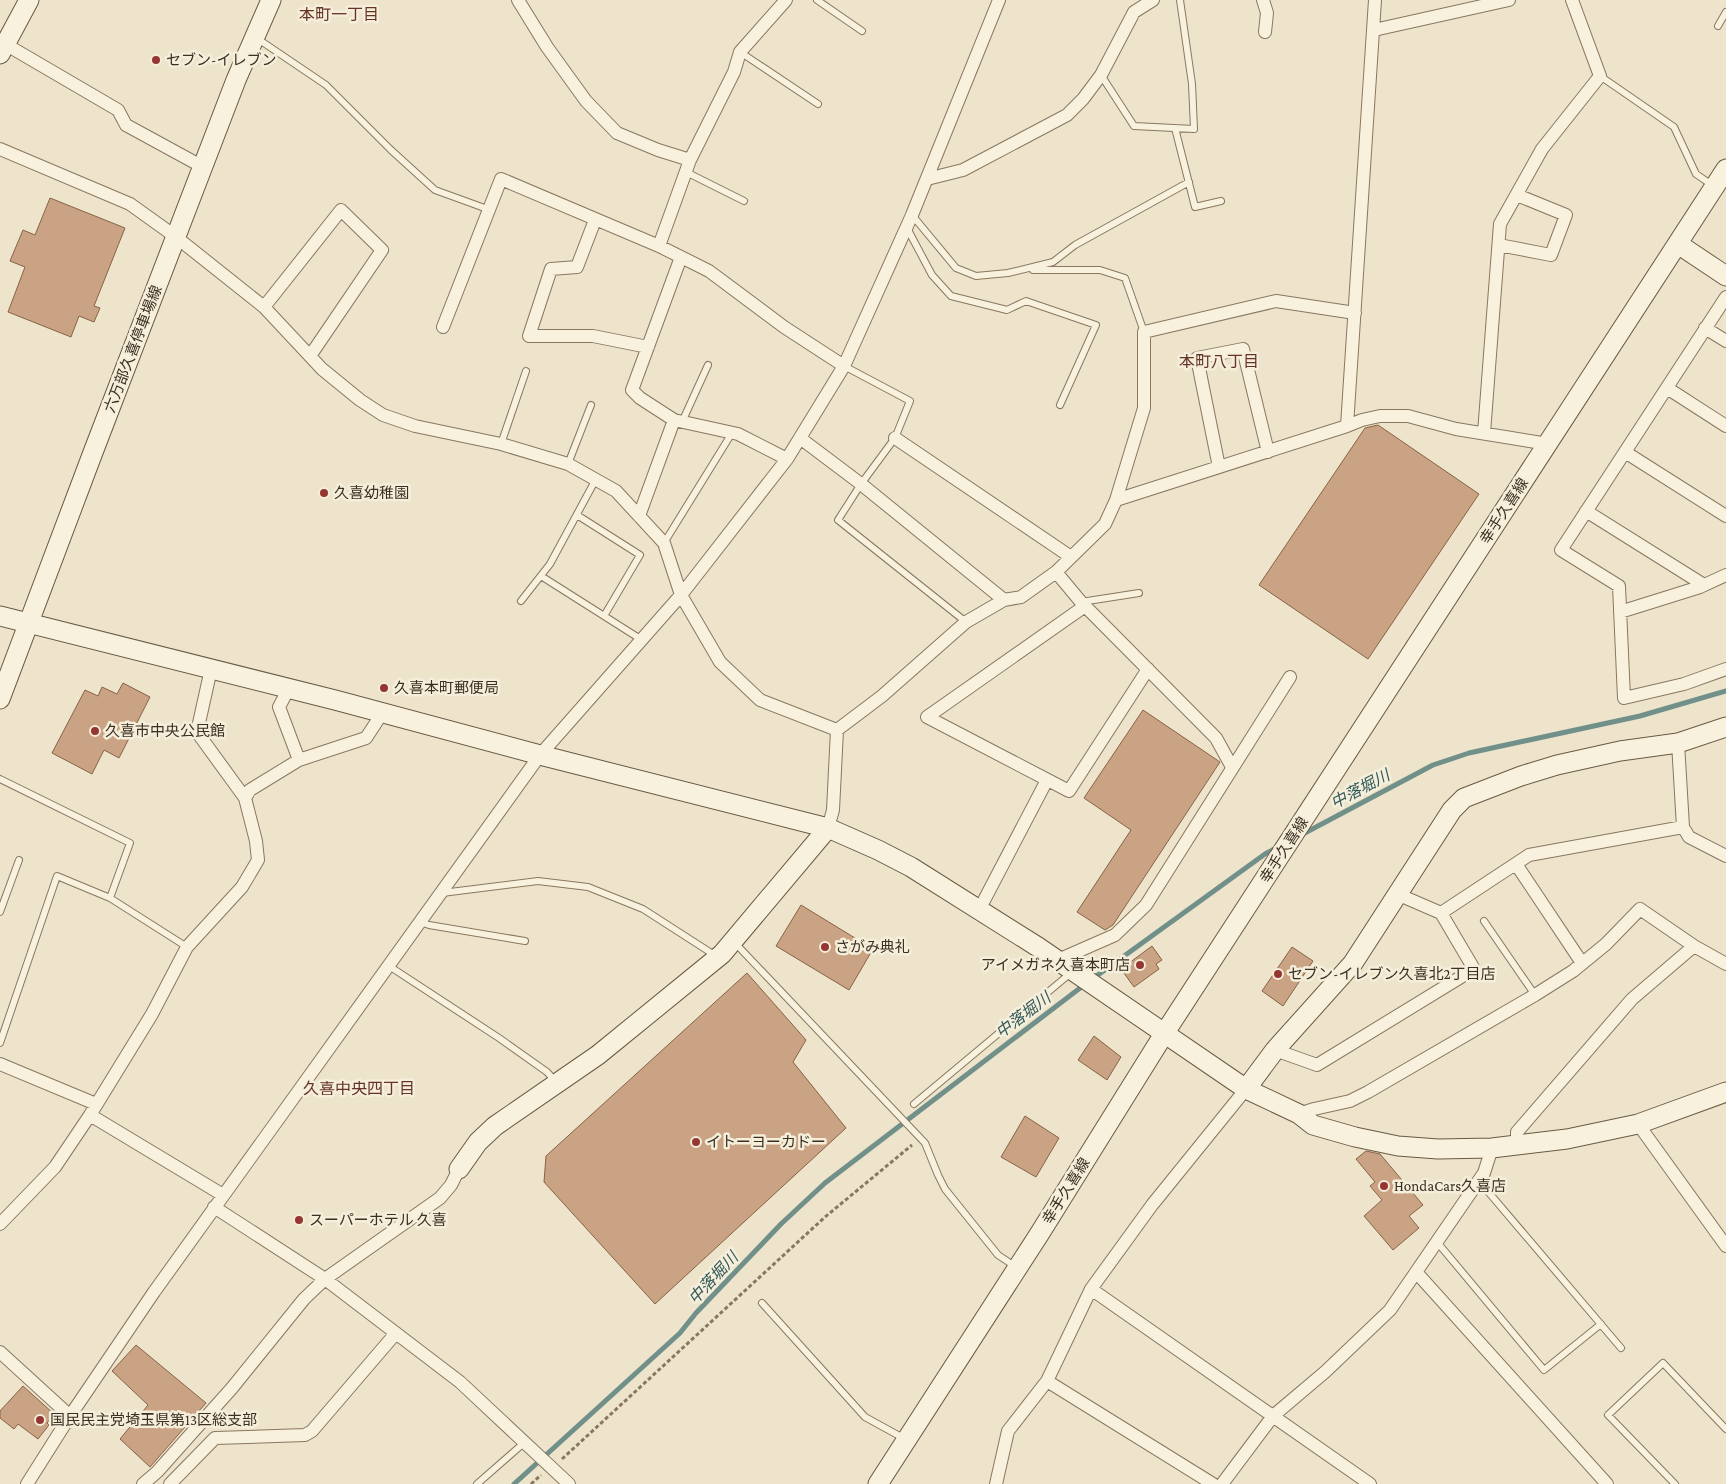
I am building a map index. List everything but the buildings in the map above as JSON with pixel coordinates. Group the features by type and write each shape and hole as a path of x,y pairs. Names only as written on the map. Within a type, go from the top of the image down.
{"street":[{"path":"29,0 3,49 118,110 126,125 203,167"},
{"name":"六万部久喜停車場線","path":"0,700 203,167 254,36 271,0"},
{"path":"518,0 547,47 586,101 617,133 658,150 688,166"},
{"path":"659,246 688,166 734,72 740,52 786,0"},
{"path":"27,1484 70,1416 214,1207 540,755 681,595 787,460 844,366 907,228 999,0"},
{"path":"926,179 963,170 1067,115 1083,99 1101,75 1134,12 1153,0"},
{"path":"1264,0 1267,13 1264,32"},
{"path":"1347,426 1375,0"},
{"path":"1374,30 1509,0"},
{"path":"1484,433 1500,224 1542,150 1600,76 1572,0"},
{"path":"0,149 130,204 176,237 264,307 322,369 360,400 383,415 415,426 501,444 568,464 616,491 664,543 681,595 720,662 760,700 837,730"},
{"name":"幸手久喜線","path":"878,1484 1164,1034 1726,169"},
{"path":"443,327 502,180 659,246 710,271 784,327 844,366"},
{"path":"1499,245 1551,255 1566,215 1516,195"},
{"path":"264,307 341,210 382,250 310,356"},
{"path":"595,220 577,267 551,269 529,336 592,336 648,347"},
{"path":"1678,244 1726,276"},
{"path":"682,257 632,390 640,398 678,421 738,434 787,460"},
{"path":"1726,297 1561,550 1619,586 1624,698 1684,684 1726,669"},
{"path":"837,730 882,696 966,622 1004,600 1021,597 1056,572 1105,524 1116,500 1144,408 1144,332 1276,301 1355,313"},
{"path":"1705,328 1726,341"},
{"path":"1220,467 1197,358 1243,349 1268,452"},
{"path":"1667,388 1726,426"},
{"path":"1116,500 1362,420 1380,416 1408,416 1456,429 1548,444"},
{"path":"639,516 678,421"},
{"path":"800,438 861,484 1004,600"},
{"path":"895,438 1071,556"},
{"path":"1625,452 1726,516"},
{"path":"1586,511 1704,584"},
{"path":"1056,572 1083,604 1216,738 1232,767"},
{"path":"1620,612 1726,575"},
{"path":"1083,604 927,717 1069,792 1148,669"},
{"path":"0,616 289,688 540,755 828,828 911,867 1065,966 1246,1089 1299,1114 1313,1125 1355,1137 1398,1146 1438,1149 1492,1148 1567,1139 1638,1124 1726,1092"},
{"path":"0,1224 55,1166 152,1014 186,947 242,887 258,860 256,842 245,798 197,732 211,669"},
{"path":"1065,966 1115,935 1146,905 1290,677"},
{"path":"289,688 279,707 299,760"},
{"path":"245,798 250,790 299,760 366,738 382,712"},
{"path":"996,1484 1008,1431 1047,1381 1091,1289 1152,1205 1246,1089 1275,1050 1353,963 1452,810 1464,798 1521,776 1558,765 1620,751 1678,743 1726,727"},
{"path":"143,1484 157,1472 232,1388 304,1299 325,1280 440,1198 451,1184 468,1155 495,1126 598,1055 718,957 733,941 828,828 833,810 837,730"},
{"path":"1678,743 1684,827 1689,837 1726,856"},
{"path":"979,910 1047,780"},
{"path":"1441,913 1529,855 1684,827"},
{"path":"1516,864 1582,964"},
{"path":"1275,1050 1317,1065 1474,969 1441,913 1397,894"},
{"path":"1299,1114 1350,1101 1368,1092 1535,995 1582,964 1606,944 1640,910 1694,946 1726,964"},
{"path":"1517,1145 1517,1132 1626,1007 1694,946"},
{"path":"0,1064 93,1109 223,1195"},
{"path":"1638,1124 1726,1246"},
{"path":"1222,1484 1273,1416 1325,1372 1390,1310 1484,1173 1492,1148"},
{"path":"214,1207 325,1280 460,1382 570,1484"},
{"path":"1416,1272 1606,1484"},
{"path":"1091,1289 1370,1484"},
{"path":"170,1484 215,1438 305,1435 312,1431 396,1333"},
{"path":"0,1352 70,1416"},
{"path":"1047,1381 1213,1484"}],"lane":[{"path":"817,0 862,30"},
{"path":"1101,75 1134,126 1194,129 1192,84 1180,0"},
{"path":"1718,26 1726,12"},
{"path":"254,36 326,85 391,150 435,190 490,210"},
{"path":"740,52 818,104"},
{"path":"1600,76 1674,127 1696,174 1714,187"},
{"path":"1175,128 1195,208 1221,201"},
{"path":"688,166 744,201"},
{"path":"912,216 956,268 976,276 1008,273 1053,262 1075,245 1189,182"},
{"path":"907,228 932,275 951,296 1007,310 1026,301 1096,325 1060,405"},
{"path":"1022,270 1100,270 1125,278 1144,332"},
{"path":"678,421 708,365"},
{"path":"844,366 910,401 895,438 861,484 838,520 966,622"},
{"path":"501,444 526,372"},
{"path":"568,464 591,405"},
{"path":"664,543 732,433"},
{"path":"521,601 550,564 596,479"},
{"path":"577,515 640,555 604,616"},
{"path":"541,576 642,640"},
{"path":"1083,604 1139,593"},
{"path":"0,779 130,843 110,898"},
{"path":"0,912 19,860"},
{"path":"0,1043 57,876 110,898 186,947"},
{"path":"441,893 538,881 588,887 643,909 718,957"},
{"path":"420,922 525,941"},
{"path":"1484,922 1535,995"},
{"path":"733,941 925,1143 945,1189 998,1255 1017,1268"},
{"path":"389,966 499,1038 547,1072 557,1083"},
{"path":"914,1104 1065,966"},
{"path":"1478,1181 1621,1348"},
{"path":"1437,1242 1544,1370 1600,1324"},
{"path":"762,1303 865,1417 906,1440"},
{"path":"1675,1484 1608,1415 1663,1363 1726,1430"},
{"path":"477,1484 529,1446"}],"path":[{"path":"530,1484 825,1217 912,1145"}],"waterway":[{"name":"中落堀川","path":"1301,835 1433,765 1469,753 1640,716 1726,691"},
{"name":"中落堀川","path":"1091,980 1265,854 1278,847"},
{"name":"中落堀川","path":"514,1484 680,1333 696,1313 781,1224 825,1183 1084,985"}],"place":[{"name":"セブン-イレブン","path":"156,60"},
{"name":"久喜幼稚園","path":"324,493"},
{"name":"久喜本町郵便局","path":"384,688"},
{"name":"久喜市中央公民館","path":"95,731"},
{"name":"さがみ典礼","path":"825,947"},
{"name":"アイメガネ久喜本町店","path":"1140,965"},
{"name":"セブン-イレブン久喜北2丁目店","path":"1278,974"},
{"name":"イトーヨーカドー","path":"696,1142"},
{"name":"HondaCars久喜店","path":"1384,1186"},
{"name":"スーパーホテル 久喜","path":"299,1220"},
{"name":"国民民主党埼玉県第13区総支部","path":"40,1420"}],"district":[{"name":"本町一丁目","path":"339,14"},
{"name":"本町八丁目","path":"1219,361"},
{"name":"久喜中央四丁目","path":"359,1088"}]}
